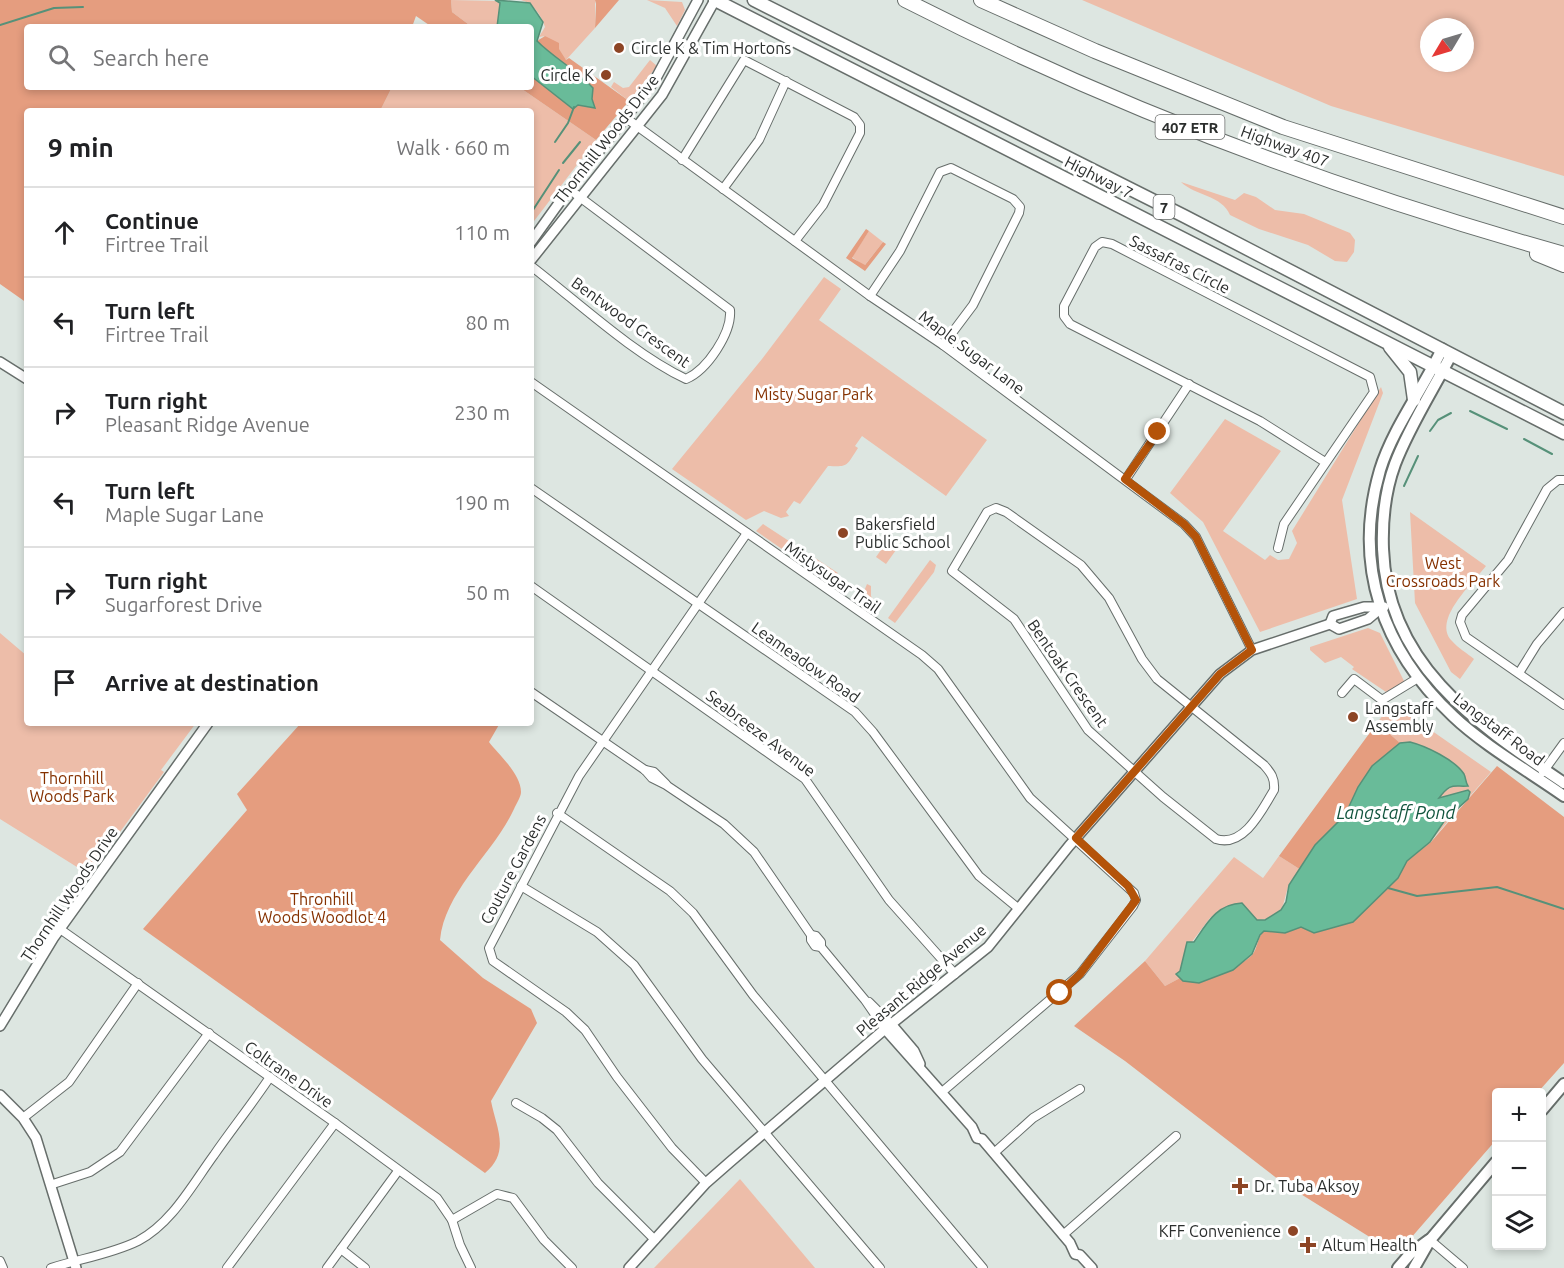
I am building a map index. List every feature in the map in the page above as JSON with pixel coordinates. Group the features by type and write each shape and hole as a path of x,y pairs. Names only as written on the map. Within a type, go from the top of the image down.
{"highway":[{"name":"Highway 407","path":"905,0 990,43 1258,156 1483,232 1564,254"},
{"name":"Highway 407","path":"981,0 1095,51 1283,127 1564,217"},
{"path":"1483,232 1564,266"}],"main road":[{"name":"Highway 7","path":"715,0 1564,433"},
{"name":"Highway 7","path":"754,0 1564,413"},
{"path":"1381,338 1406,364 1412,379 1414,400"},
{"name":"Langstaff Road","path":"1447,352 1405,442 1386,493 1382,531 1386,626 1398,649 1418,678 1455,718 1542,774 1564,783"},
{"name":"Langstaff Road","path":"1438,369 1414,400 1381,469 1370,526 1372,575 1386,607 1415,655 1442,689 1467,713 1542,774 1564,796"},
{"path":"1546,1105 1564,1084"},
{"path":"1414,1268 1430,1240 1492,1168"},
{"path":"1398,1268 1410,1254 1430,1240"}],"street":[{"name":"Thornhill Woods Drive","path":"534,238 569,189 655,80 698,0"},
{"name":"Thornhill Woods Drive","path":"534,256 662,95 715,0"},
{"path":"682,160 744,60 854,117 861,125 860,133 823,205 795,241"},
{"path":"723,189 759,140 786,81"},
{"name":"Maple Sugar Lane","path":"626,118 870,296 943,345 1184,524 1196,537 1252,650"},
{"path":"870,296 900,251 940,172 944,169 951,168 1013,199 1020,207 1019,213 973,305 943,345"},
{"name":"Bentwood Crescent","path":"534,268 672,372 686,379 694,375 707,360 728,330 730,310 569,189"},
{"name":"Sassafras Circle","path":"1278,548 1284,524 1374,392 1370,377 1113,243 1102,242 1095,247 1064,306 1064,316 1070,324 1260,422 1325,462"},
{"path":"0,362 24,377"},
{"name":"Mistysugar Trail","path":"534,384 938,669 1030,798 1128,886 1136,900 1133,906 1073,980 942,1092"},
{"path":"1125,479 1189,384"},
{"path":"1564,480 1558,480 1547,489 1508,560 1462,615 1460,622 1466,637 1564,705"},
{"name":"Leameadow Road","path":"534,490 855,712 873,732 979,876 1019,909"},
{"name":"Bentoak Crescent","path":"1134,773 1088,730 1014,619 952,571 987,512 996,508 1006,512 1081,565 1109,598 1142,659 1157,679 1190,707"},
{"name":"Couture Gardens","path":"706,1183 672,1148 617,1077 585,1030 566,1012 502,969 489,957 493,935 521,886 557,813 602,741 747,533"},
{"name":"Seabreeze Avenue","path":"534,588 805,779 889,900 955,974"},
{"name":"Pleasant Ridge Avenue","path":"629,1268 706,1183 888,1026 988,947 1076,838 1220,674 1252,650 1330,624 1339,629 1368,619 1386,607"},
{"path":"1519,673 1537,644 1564,612"},
{"path":"1342,693 1354,679 1382,700 1418,678"},
{"path":"534,694 645,770 656,781 666,785 724,825 754,852 811,935 810,940 815,946 821,947 865,1000 878,1009 888,1026 914,1051 922,1069 972,1127 972,1132 977,1138 982,1139 1067,1239 1075,1254 1080,1255 1092,1268"},
{"path":"1134,773 1216,839 1225,842 1239,838 1267,802 1274,789 1275,780 1264,765 1190,707"},
{"name":"Thornhill Woods Drive","path":"0,1026 60,929 206,726"},
{"path":"1542,774 1564,743"},
{"path":"557,813 670,891 693,913 753,995 983,1268"},
{"path":"521,886 597,932 634,965 702,1059 880,1268"},
{"name":"Coltrane Drive","path":"60,929 209,1033 437,1198 452,1220 471,1268"},
{"path":"23,1118 69,1082 138,983"},
{"path":"52,1184 90,1172 120,1152 209,1033"},
{"path":"51,1268 75,1264 138,1240 171,1214 270,1077"},
{"path":"994,1153 1033,1118 1080,1089"},
{"path":"0,1095 23,1118 36,1138 75,1264"},
{"path":"516,1103 557,1130 598,1183 656,1239"},
{"path":"227,1268 335,1123"},
{"path":"1067,1239 1176,1136"},
{"path":"327,1268 398,1170"},
{"path":"452,1220 497,1194 506,1195 513,1198 544,1240 572,1268"},
{"path":"1430,1240 1463,1268"},
{"path":"341,1249 365,1268"},
{"path":"0,1261 3,1268"}],"green space":[{"path":"0,0 451,0 452,12 468,24 428,24 416,16 413,24 24,24 24,90 390,90 382,108 24,108 24,301 0,284"},
{"path":"451,0 498,1 500,3 497,24 468,24 452,12"},
{"path":"521,0 595,0 595,28 566,60 545,36 539,37 545,27 541,18 533,7"},
{"path":"595,0 619,0 595,28 596,4"},
{"path":"647,0 682,2 685,10 677,26 665,8"},
{"path":"1082,0 1564,0 1564,176 1331,106"},
{"path":"545,36 559,43 559,49 566,60 569,58 629,101 596,140 523,90 534,90 534,78 573,109 578,105 595,108 584,78 555,60 537,41"},
{"path":"650,60 657,66 629,101 611,87 614,82 623,88 629,87"},
{"path":"390,90 523,90 596,140 534,221 534,108 382,108"},
{"path":"1181,182 1235,200 1244,193 1256,197 1275,210 1304,214 1350,233 1355,240 1354,252 1347,262 1335,261 1308,245 1259,229 1230,215 1221,203"},
{"path":"866,229 869,231 852,258 865,265 883,242 886,244 865,271 846,258"},
{"path":"869,231 883,242 864,266 852,257"},
{"name":"Misty Sugar Park","path":"824,277 841,289 819,320 987,440 946,496 862,436 849,462 840,466 828,466 800,504 794,501 786,512 789,516 781,518 764,511 746,520 672,469 762,359"},
{"path":"1381,387 1383,393 1342,500 1357,599 1260,632 1203,522 1170,493 1225,419 1281,451 1223,531 1265,560 1270,555 1278,560 1289,559 1297,543 1292,531"},
{"name":"West Crossroads Park","path":"1410,512 1486,566 1456,602 1447,623 1447,632 1452,641 1474,659 1460,679 1451,672 1415,603"},
{"path":"763,524 838,573 830,582 756,531"},
{"path":"888,540 896,550 886,564 876,557"},
{"path":"930,560 936,565 934,572 895,623 888,618"},
{"path":"867,584 871,586 871,596 875,603 868,609 860,601"},
{"path":"1368,628 1380,633 1405,683 1386,692 1352,669 1354,667 1341,657 1325,663 1310,650 1310,647"},
{"name":"Thornhill Woods Park","path":"0,633 24,653 24,726 194,726 161,770 164,772 95,866 85,872 0,819"},
{"path":"1392,703 1491,772 1430,842 1445,820 1446,797 1439,798 1439,795 1457,784 1468,786 1464,779 1410,742 1400,743 1377,723"},
{"path":"1377,723 1400,743 1372,766 1358,787 1345,815 1315,845 1301,870 1279,856"},
{"name":"Thronhill Woods Woodlot 4","path":"298,726 498,726 489,742 514,772 521,794 495,841 460,888 444,922 440,940 483,978 531,1009 537,1023 491,1101 500,1148 498,1157 485,1173 143,929 247,810 237,794"},
{"path":"1497,766 1564,817 1564,1063 1542,1088 1492,1088 1492,1145 1397,1254 1283,1183 1125,1061 1074,1026 1145,961 1165,986 1180,978 1193,982 1209,979 1242,963 1252,955 1264,931 1285,933 1376,898 1398,878 1407,861 1431,842"},
{"path":"1279,856 1301,870 1290,883 1278,913 1267,919 1257,920 1242,904 1223,908 1210,918 1188,947 1177,974 1180,978 1165,986 1145,961 1234,857 1263,878"},
{"path":"740,1179 815,1268 654,1268"}],"water":[{"path":"495,0 530,3 543,22 537,41 593,88 592,99 595,108 578,105 573,109 534,78 534,24 497,24 500,3"},
{"name":"Langstaff Pond","path":"1410,742 1440,754 1464,774 1468,786 1449,787 1439,798 1468,790 1470,792 1468,799 1445,820 1430,842 1407,861 1398,878 1353,922 1314,933 1301,927 1285,933 1264,931 1252,954 1233,970 1199,983 1183,981 1176,974 1180,971 1187,942 1194,942 1219,911 1233,904 1242,903 1257,920 1265,920 1281,910 1286,902 1289,885 1315,845 1345,815 1358,787 1372,766 1400,743"}],"waterway":[{"path":"0,25 54,8 83,7"},
{"path":"555,142 568,123 574,107"},
{"path":"563,163 580,142"},
{"path":"534,208 559,170"},
{"path":"1470,411 1507,429"},
{"path":"1430,431 1438,420 1451,413"},
{"path":"1524,439 1552,454"},
{"path":"1404,486 1418,456"},
{"path":"1388,888 1417,896 1497,887 1564,909"}],"place":[{"name":"Circle K & Tim Hortons","path":"619,48"},
{"name":"Circle K","path":"606,75"},
{"name":"Bakersfield Public School","path":"843,533"},
{"name":"Langstaff Assembly","path":"1353,717"},
{"name":"Dr. Tuba Aksoy","path":"1240,1186"},
{"name":"KFF Convenience","path":"1293,1231"},
{"name":"Altum Health","path":"1308,1245"}],"route":[{"path":"1060,993 1080,974 1136,900 1128,886 1076,838 1220,674 1252,650 1196,537 1184,524 1125,479 1158,432"}]}
